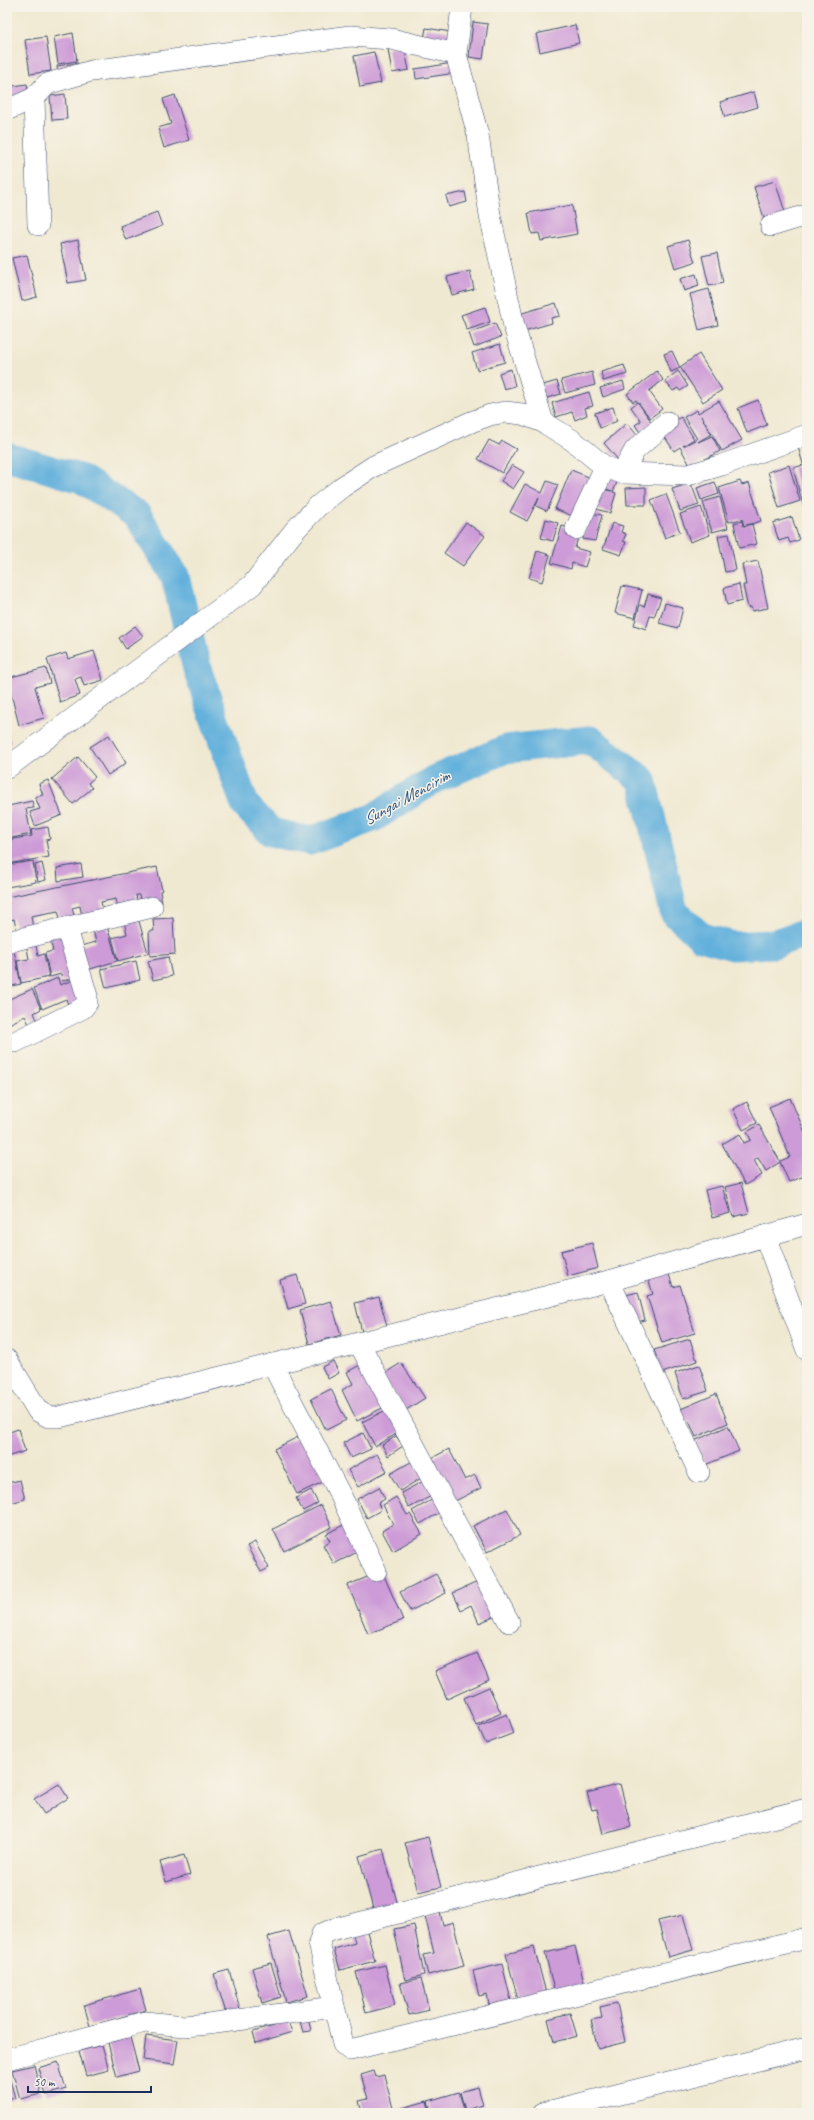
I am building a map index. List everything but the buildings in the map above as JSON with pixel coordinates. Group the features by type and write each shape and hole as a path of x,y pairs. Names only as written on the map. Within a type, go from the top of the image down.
{"street":[{"path":"462,7 456,54 478,135 490,215 514,326 543,422"},
{"path":"7,110 34,98 52,82 91,71 212,53 350,36 391,39 456,54"},
{"path":"34,98 38,225"},
{"path":"771,226 807,215"},
{"path":"7,768 252,585 295,530 318,506 342,486 374,466 417,445 490,415 505,412 522,414 543,422 572,440 613,470 688,476 722,466 807,435"},
{"path":"576,529 613,470 667,422"},
{"path":"7,942 67,929 152,907"},
{"path":"15,1042 83,1008 87,1003 87,996 67,929"},
{"path":"7,1360 38,1411 49,1417 59,1417 609,1281 807,1224"},
{"path":"765,1236 807,1350"},
{"path":"609,1281 698,1472"},
{"path":"359,1343 509,1622"},
{"path":"272,1364 342,1498 376,1571"},
{"path":"807,1809 331,1930 322,1934 319,1943 344,2044 350,2050 807,1938"},
{"path":"7,2059 145,2022 184,2026 334,2007"},
{"path":"543,2113 807,2048"}],"waterway":[{"name":"Sungai Mencirim","path":"7,457 82,479 137,515 175,576 197,669 245,805 271,832 310,841 373,818 435,779 506,749 590,740 642,780 674,912 701,937 733,946 773,944 807,932"}]}
